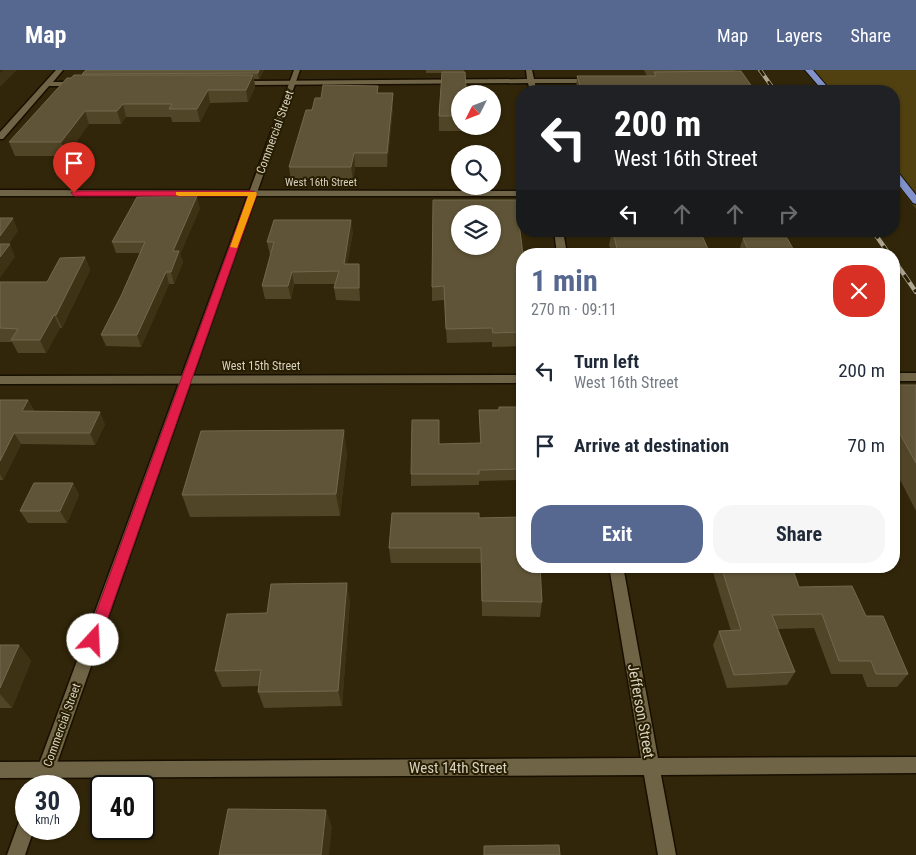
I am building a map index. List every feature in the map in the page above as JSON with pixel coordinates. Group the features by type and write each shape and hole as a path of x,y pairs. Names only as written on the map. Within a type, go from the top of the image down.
{"highway":[{"path":"809,70 822,85"},
{"path":"900,181 916,201"}],"street":[{"path":"0,137 60,70"},
{"name":"Commercial Street","path":"44,775 297,70"},
{"path":"529,70 532,85"},
{"path":"234,83 600,81"},
{"path":"48,84 87,84"},
{"name":"West 16th Street","path":"0,193 516,194"},
{"path":"900,377 916,377"},
{"name":"West 15th Street","path":"0,380 516,379"},
{"name":"Jefferson Street","path":"617,573 666,855"},
{"name":"West 14th Street","path":"80,777 651,767 916,765"},
{"name":"West 14th Street","path":"0,770 27,775"},
{"path":"16,855 21,840"}],"shaded area":[{"path":"804,70 916,70 916,209 900,189 900,85 816,85"}],"building":[{"path":"86,70 259,70 258,73 82,74"},
{"path":"741,71 751,85 580,85 577,76 656,76 654,72"},
{"path":"442,72 465,72 466,85 451,85 451,116 439,116"},
{"path":"74,75 253,75 246,90 208,90 197,109 169,109 172,104 123,104 117,111 85,111 61,142 9,142 67,78 71,78"},
{"path":"323,85 378,86 377,93 393,93 387,153 354,153 351,167 289,167 306,110 312,110 315,98 321,98"},
{"path":"197,196 173,251 179,251 171,272 166,272 137,335 101,335 145,242 112,242 137,197"},
{"path":"433,200 516,200 516,237 521,237 522,248 516,248 516,332 493,333 492,328 446,329 444,286 432,287"},
{"path":"0,218 13,218 0,236"},
{"path":"274,220 351,220 344,264 359,264 359,288 334,288 339,271 292,272 288,286 262,286 274,242 267,242"},
{"path":"614,237 703,237 708,248 617,248"},
{"path":"743,238 787,238 793,248 747,248"},
{"path":"0,244 10,244 0,257"},
{"path":"85,257 56,315 54,315 40,340 11,340 18,329 0,328 0,282 47,282 60,258"},
{"path":"900,385 916,385 916,463 900,434"},
{"path":"0,400 28,400 22,411 100,412 90,433 14,433 0,461"},
{"path":"499,407 516,407 516,469 479,470 479,474 411,474 412,420 439,420 439,444 481,443 479,410 499,410"},
{"path":"344,430 336,494 182,495 201,431"},
{"path":"34,483 73,483 60,511 20,511"},
{"path":"392,513 479,513 479,518 516,517 516,573 540,573 542,602 482,601 481,548 389,548"},
{"path":"723,573 794,573 799,587 852,586 866,616 883,616 908,674 876,674 871,661 839,661 822,614 772,615 795,672 734,675 719,631 741,630"},
{"path":"347,583 338,691 258,692 261,670 215,671 227,614 267,613 271,584"},
{"path":"0,645 19,645 0,688"},
{"path":"228,809 326,810 321,855 219,855"},
{"path":"559,845 560,855 484,855 484,846"}],"railway":[{"path":"760,70 771,85"},
{"path":"877,237 885,248"},
{"path":"900,269 916,292"}],"slow traffic":[{"path":"179,194 253,194 234,247"}],"route":[{"path":"74,193 253,194 93,640"}]}
